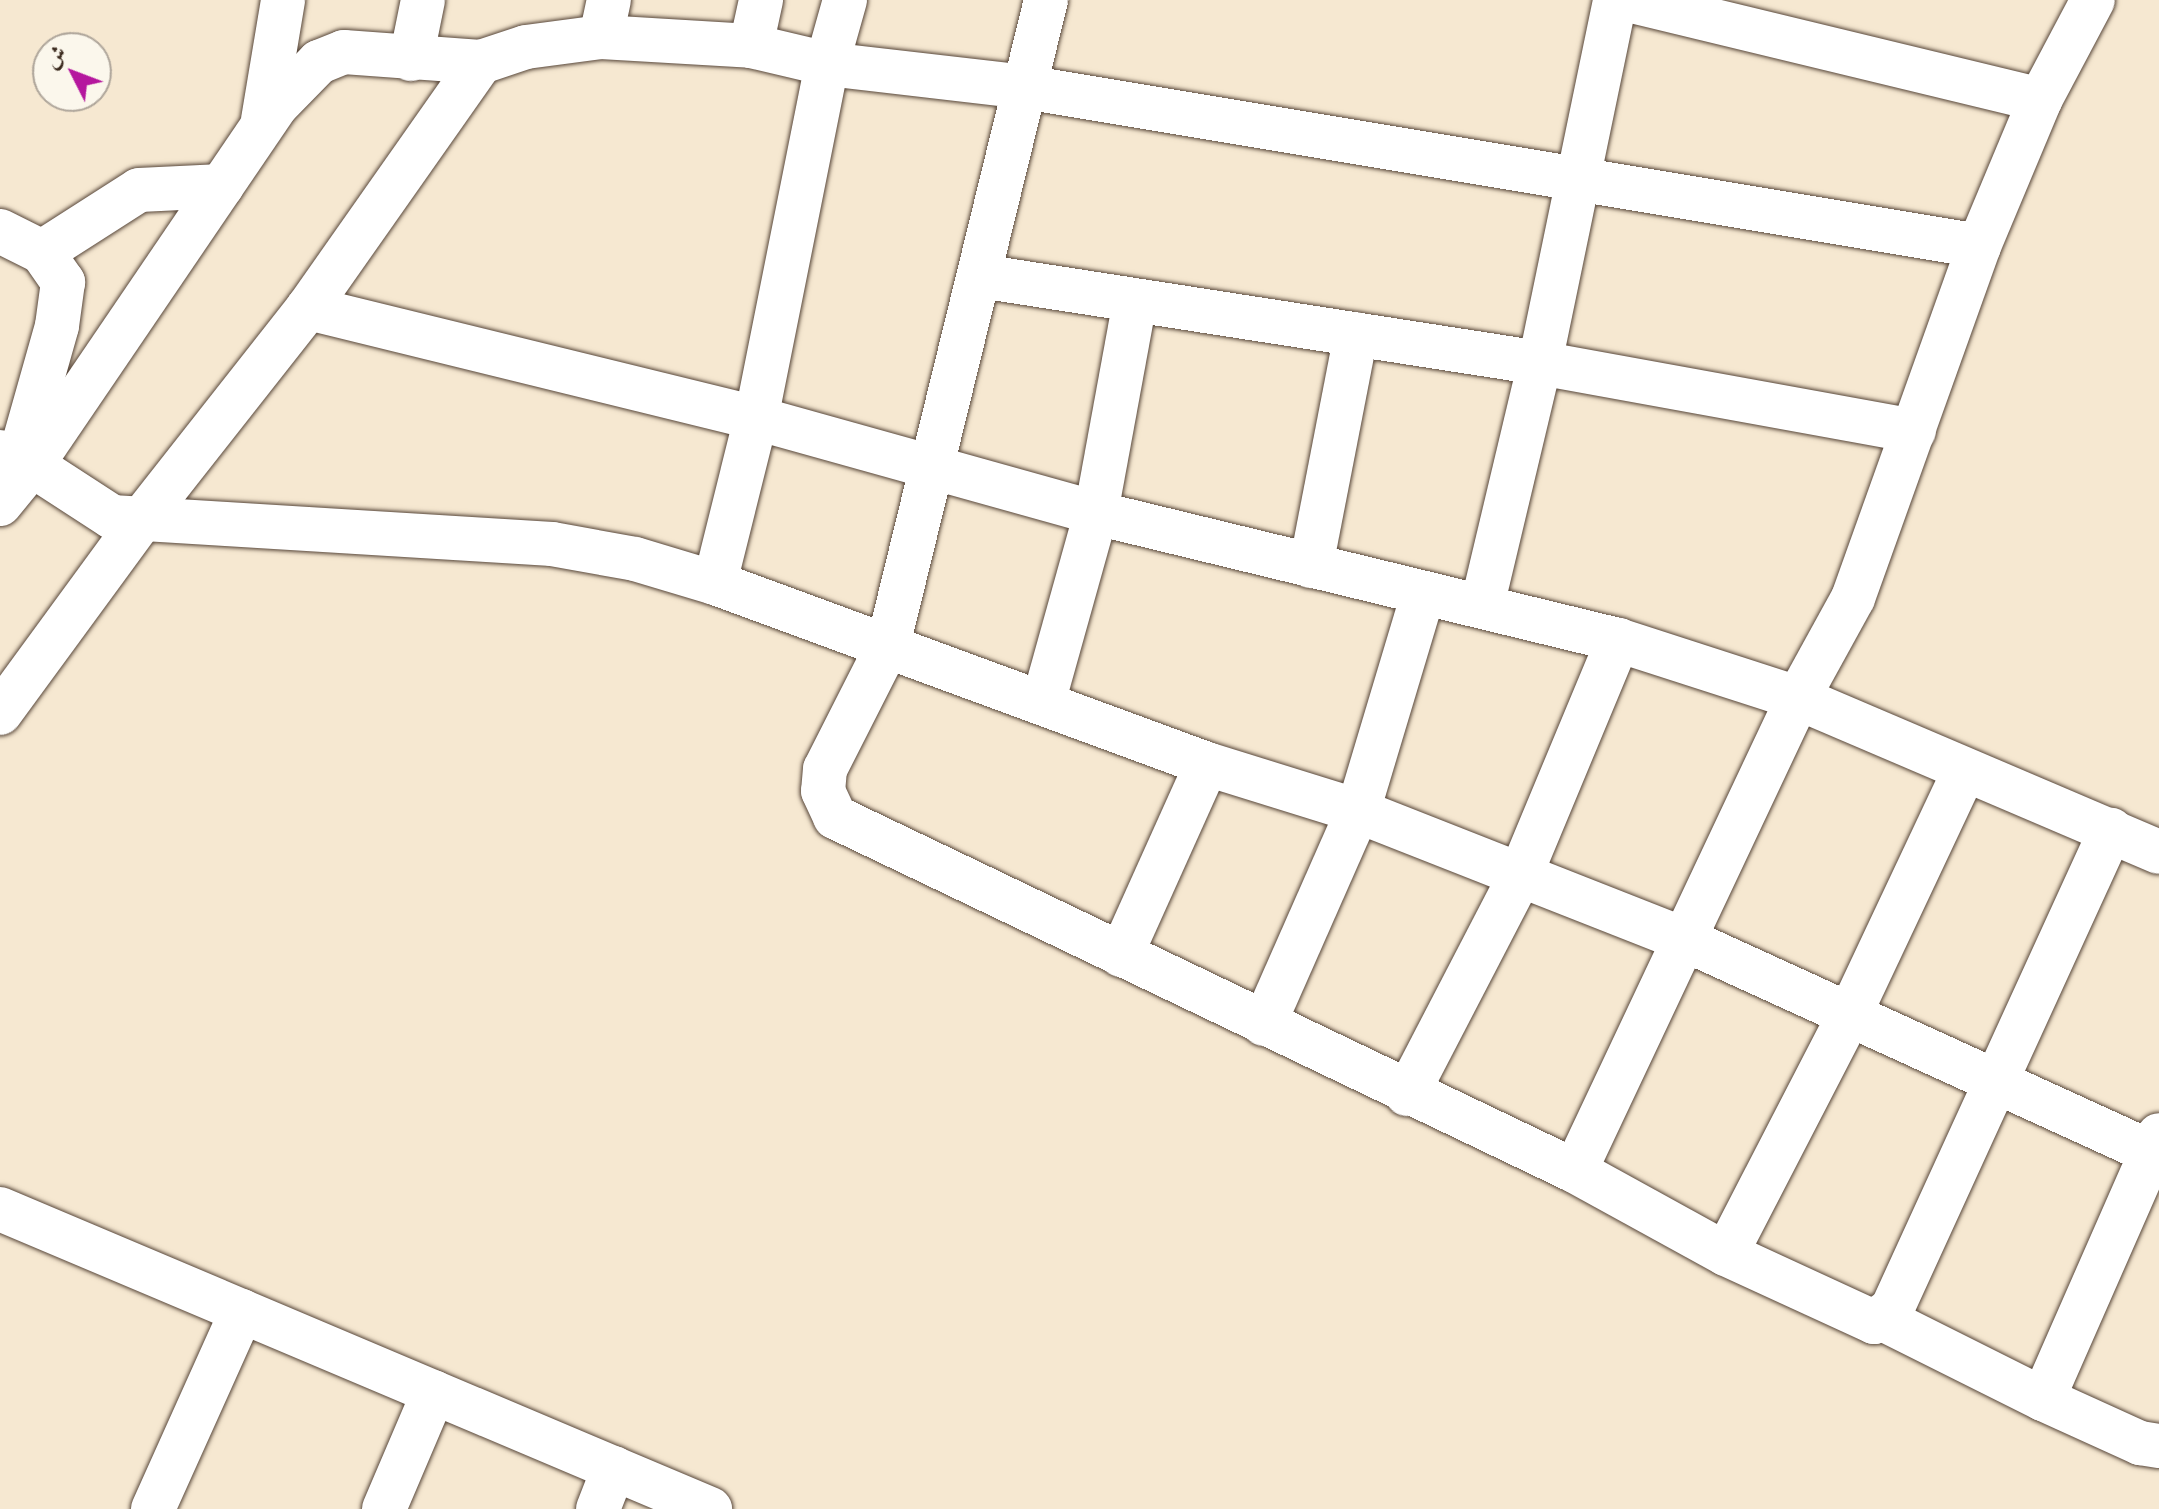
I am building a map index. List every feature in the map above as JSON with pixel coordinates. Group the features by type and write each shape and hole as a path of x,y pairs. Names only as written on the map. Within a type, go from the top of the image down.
{"street":[{"path":"262,126 283,0"},
{"path":"411,59 423,0"},
{"path":"751,46 761,0"},
{"path":"715,583 756,418 827,64 845,0"},
{"path":"1046,0 935,468 888,645 825,769 823,791 830,813 852,829 1575,1171 1726,1254 1865,1321 1883,1319 2043,1399 2140,1443 2159,1446"},
{"path":"1482,606 1540,363 1615,0"},
{"path":"1628,0 2040,100"},
{"path":"1575,1171 1798,698 1853,598 1979,246 2040,100 2093,0"},
{"path":"17,459 222,186 262,126 319,62 344,52 481,62 605,18 827,64 1025,87 1575,182 1979,246"},
{"path":"0,713 141,520 308,308 481,62"},
{"path":"42,252 139,190 222,186"},
{"path":"0,231 42,252 63,282 62,302 17,459 0,504"},
{"path":"980,276 1540,363 1914,431"},
{"path":"1043,703 1096,513 1135,301"},
{"path":"308,308 756,418 1096,513 1618,640 1798,698 1964,772 2159,852"},
{"path":"1311,566 1356,334"},
{"path":"17,459 97,509 141,520 552,544 635,559 715,583 1207,764 1358,811 1686,940 1991,1083 2156,1148 2043,1399"},
{"path":"1264,1024 1358,811 1423,594"},
{"path":"1407,1094 1520,876 1618,640"},
{"path":"1121,955 1207,764"},
{"path":"1726,1254 1849,1016 1964,772"},
{"path":"1883,1319 2111,830"},
{"path":"0,1209 710,1509"},
{"path":"153,1509 242,1311"},
{"path":"384,1509 434,1392"},
{"path":"598,1509 614,1468"}]}
